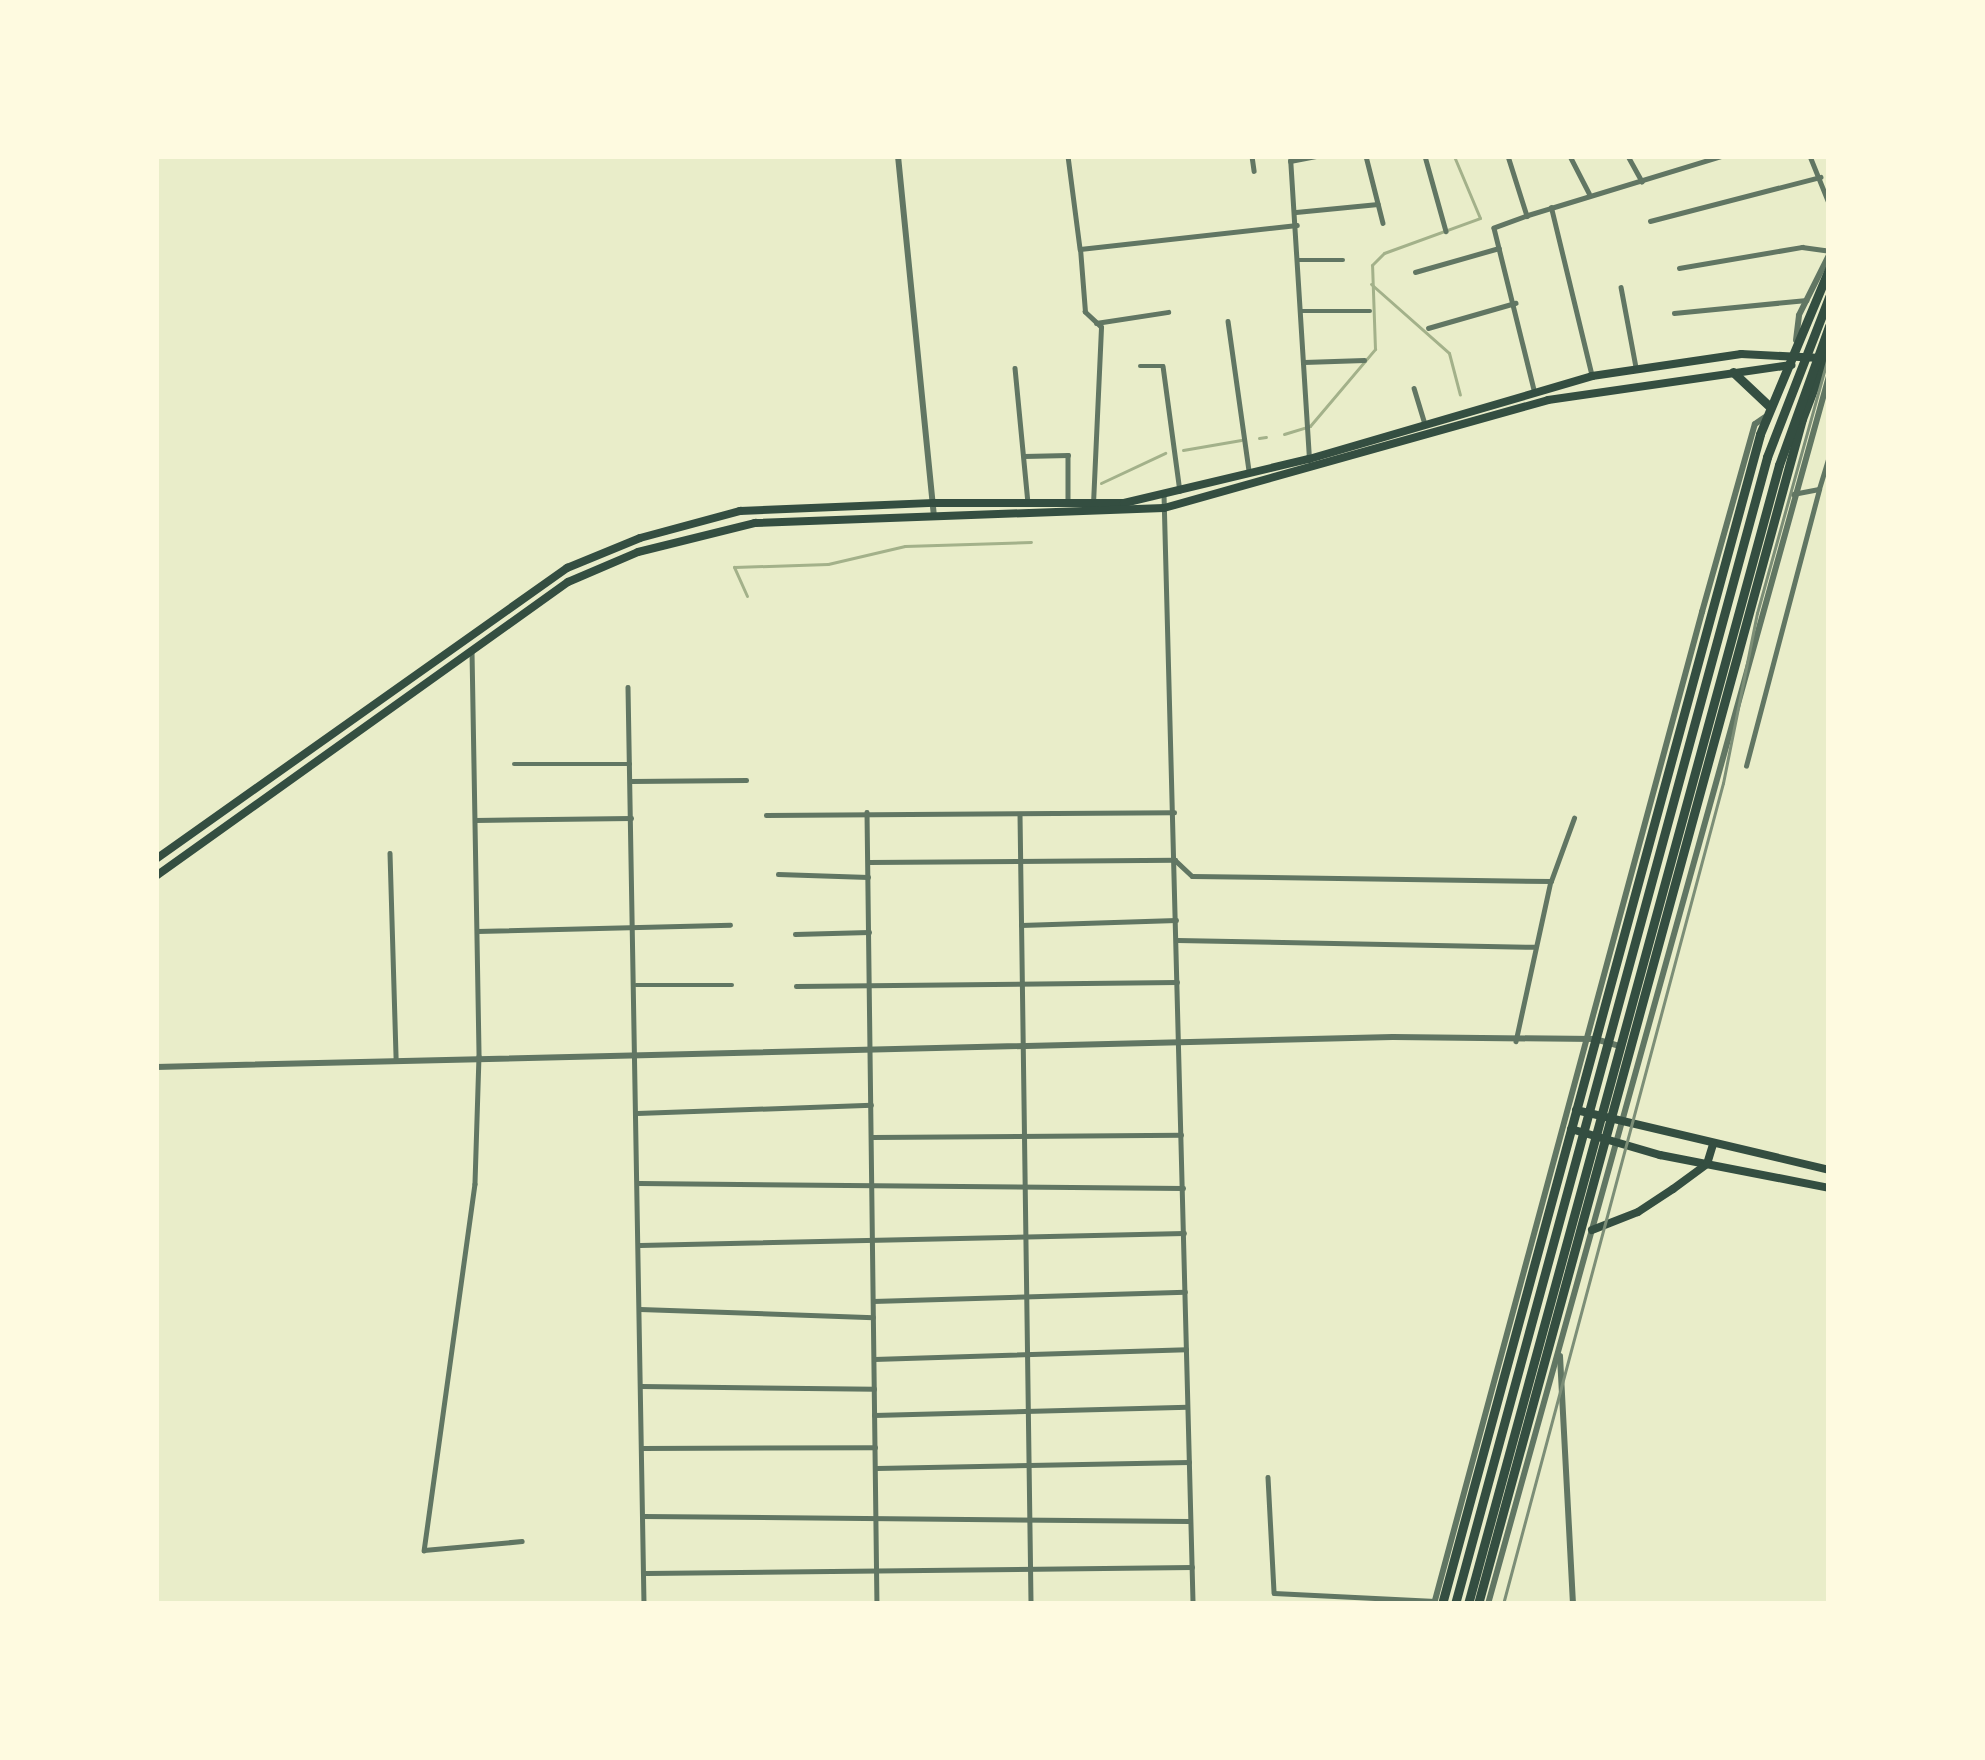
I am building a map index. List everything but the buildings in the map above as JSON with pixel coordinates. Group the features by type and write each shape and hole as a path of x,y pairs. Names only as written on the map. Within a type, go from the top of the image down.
{"highway":[{"path":"1437,1603 1767,411 1829,269"},
{"path":"1455,1604 1767,457 1800,361 1829,298"},
{"path":"1468,1604 1779,465 1829,326"},
{"path":"1478,1604 1616,1122 1630,1048 1827,362"},
{"path":"1733,372 1767,411"}],"main road":[{"path":"156,859 566,568 640,538 740,511 934,503 1093,504 1164,494 1426,427 1534,390 1636,367 1741,354 1827,362"},
{"path":"156,876 568,582 638,552 755,524 1164,508 1548,400 1787,360"},
{"path":"1576,1110 1829,1170"},
{"path":"1570,1129 1610,1142 1829,1188"},
{"path":"1592,1230 1638,1212 1707,1164 1713,1144"}],"street":[{"path":"898,156 934,516"},
{"path":"1068,156 1085,312 1101,327 1093,504"},
{"path":"1252,156 1255,171"},
{"path":"1309,459 1290,161 1316,156"},
{"path":"1366,156 1383,223"},
{"path":"1424,156 1446,231"},
{"path":"1508,156 1527,216"},
{"path":"1570,156 1589,194"},
{"path":"1628,156 1642,181"},
{"path":"1534,390 1494,228 1589,194 1721,156"},
{"path":"1810,156 1829,202"},
{"path":"1650,221 1820,177"},
{"path":"1296,212 1378,204"},
{"path":"1551,208 1592,376"},
{"path":"1080,249 1297,224"},
{"path":"1678,268 1802,247 1829,253 1806,300 1796,340"},
{"path":"1415,272 1499,248"},
{"path":"1299,260 1343,260"},
{"path":"1621,287 1636,367"},
{"path":"1674,313 1806,300"},
{"path":"1428,328 1515,303"},
{"path":"1301,311 1370,311"},
{"path":"1096,322 1168,312"},
{"path":"1228,321 1249,475"},
{"path":"1304,362 1364,360"},
{"path":"1616,1122 1827,362"},
{"path":"1139,366 1162,366 1180,491"},
{"path":"1015,368 1028,502"},
{"path":"1414,388 1426,427"},
{"path":"1024,456 1068,455 1068,504"},
{"path":"1746,766 1829,457"},
{"path":"1793,494 1819,489"},
{"path":"1164,494 1193,1604"},
{"path":"472,651 479,1056 475,1184 424,1550 522,1541"},
{"path":"628,687 644,1604"},
{"path":"514,764 630,764"},
{"path":"630,781 746,780"},
{"path":"867,812 877,1604"},
{"path":"766,815 1174,812"},
{"path":"1020,814 1031,1604"},
{"path":"475,820 631,818"},
{"path":"1516,1041 1551,880 1574,818"},
{"path":"391,853 396,1058"},
{"path":"868,862 1175,860 1192,876 1551,880"},
{"path":"778,874 868,877"},
{"path":"1021,925 1176,920"},
{"path":"477,931 730,925"},
{"path":"795,934 869,932"},
{"path":"1177,940 1534,947"},
{"path":"796,986 1177,982"},
{"path":"635,986 732,985"},
{"path":"1268,1477 1274,1593 1437,1603 1591,1039"},
{"path":"156,1067 1179,1042 1591,1039 1630,1048"},
{"path":"637,1113 871,1105"},
{"path":"872,1137 1181,1135"},
{"path":"1488,1604 1592,1230 1610,1142"},
{"path":"639,1183 1183,1188"},
{"path":"640,1245 1184,1233"},
{"path":"873,1301 1185,1292"},
{"path":"640,1309 873,1317"},
{"path":"874,1359 1028,1358 1186,1349"},
{"path":"1560,1351 1573,1604"},
{"path":"641,1386 874,1389"},
{"path":"874,1415 1188,1407"},
{"path":"642,1448 875,1447"},
{"path":"875,1468 1189,1462"},
{"path":"643,1516 1191,1521"},
{"path":"644,1573 1192,1567"}],"waterway":[{"path":"1284,434 1310,426 1375,349 1372,265 1384,253 1480,218 1454,156"},
{"path":"1371,284 1449,353 1460,395"},
{"path":"1259,438 1266,437"},
{"path":"1183,450 1241,440"},
{"path":"1101,483 1165,453"},
{"path":"747,596 734,567 828,564 905,546 1031,542"}],"railway":[{"path":"1503,1604 1723,783 1757,613 1829,353"}]}
